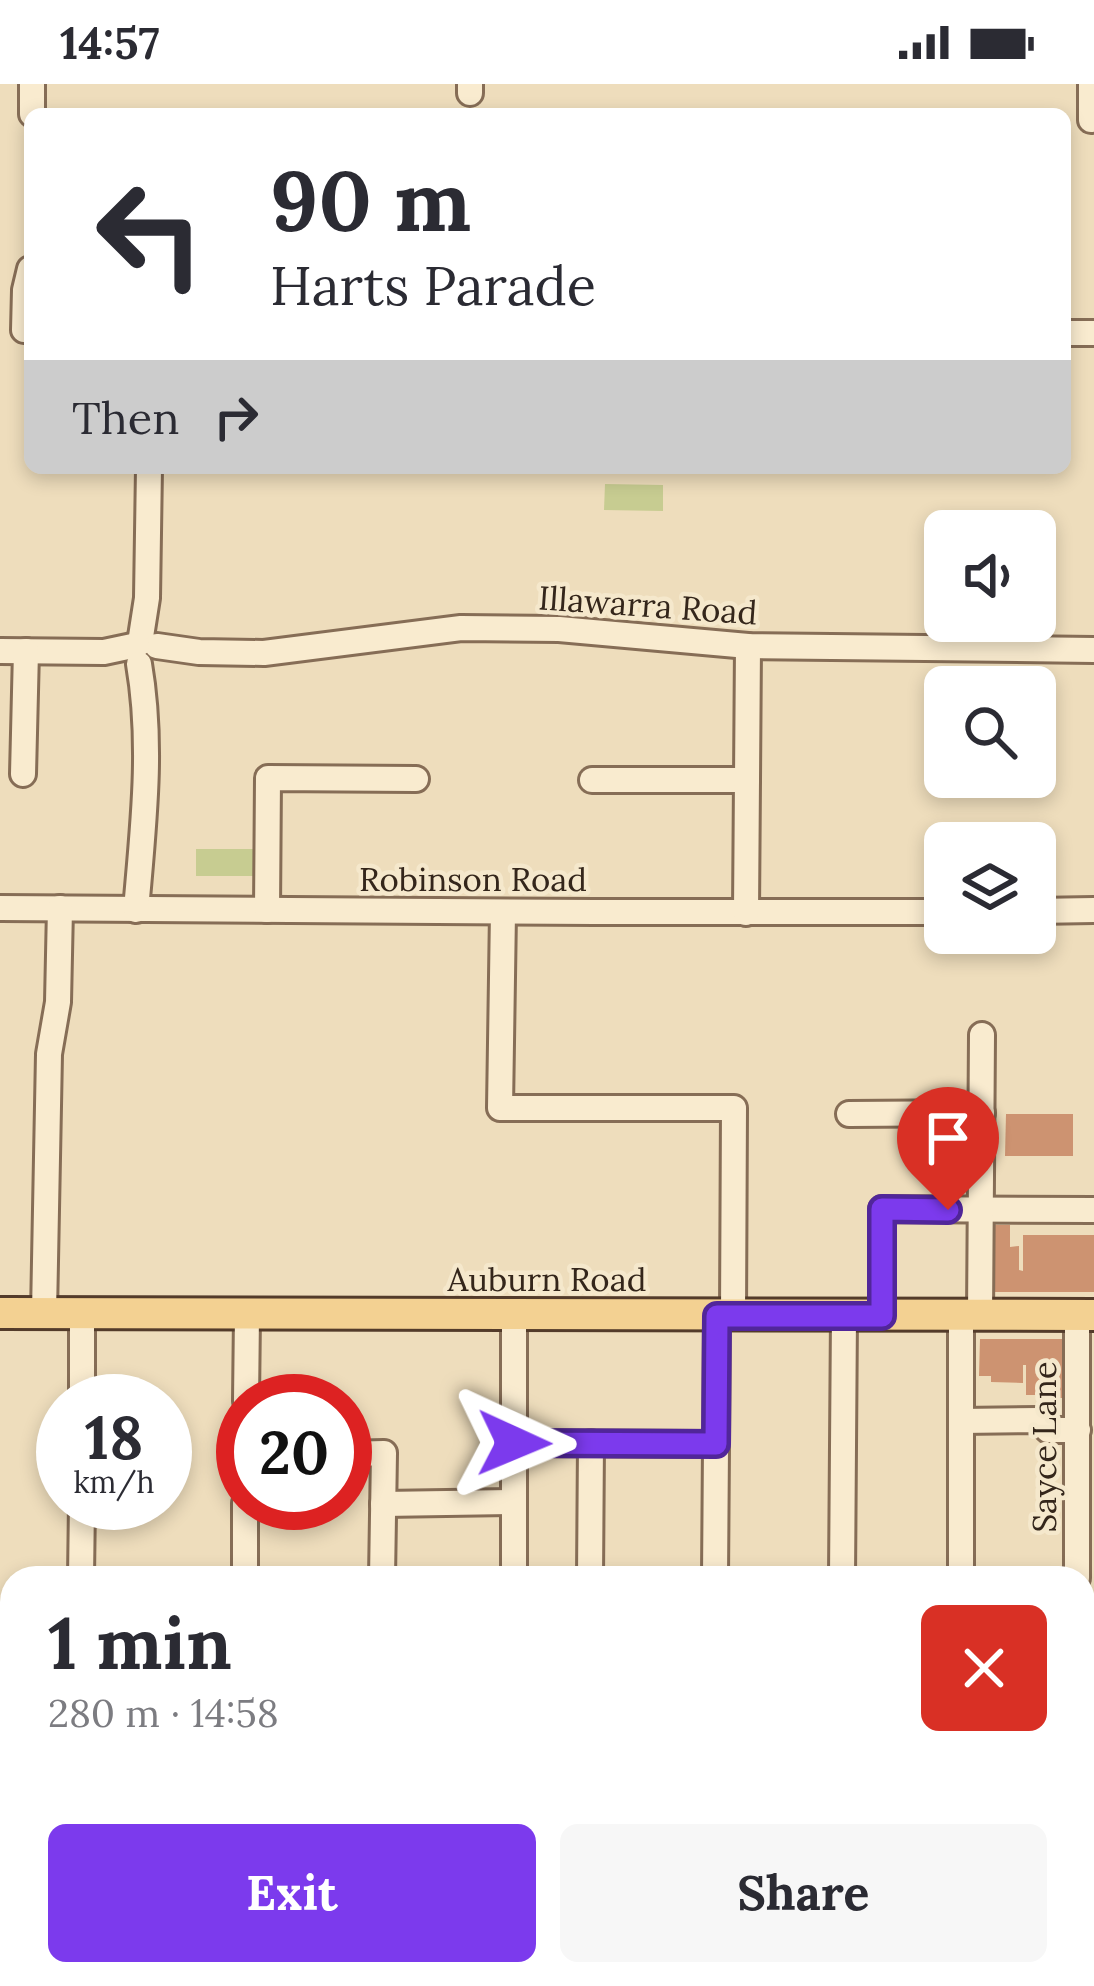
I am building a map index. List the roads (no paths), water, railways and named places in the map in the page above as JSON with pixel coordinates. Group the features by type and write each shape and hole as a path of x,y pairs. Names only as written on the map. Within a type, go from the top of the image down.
{"main road":[{"name":"Auburn Road","path":"0,1313 1086,1316"}],"street":[{"path":"1090,84 1090,120"},
{"path":"18,330 24,300"},
{"path":"143,910 149,474"},
{"name":"Illawarra Road","path":"13,651 263,653 461,628 559,629 748,646 1094,650"},
{"path":"746,913 748,646"},
{"path":"13,651 23,774"},
{"path":"267,910 268,778 416,778"},
{"path":"592,780 747,781"},
{"name":"Robinson Road","path":"0,908 924,912"},
{"path":"44,1313 56,908"},
{"path":"1056,910 1094,910"},
{"path":"503,912 500,1108 734,1108 716,1444 716,1566"},
{"path":"961,1566 961,1421 981,1210 982,1035"},
{"path":"849,1114 982,1113"},
{"path":"882,1316 882,1209 1094,1210"},
{"path":"82,1313 82,1374"},
{"path":"246,1374 247,1315"},
{"path":"514,1316 514,1566"},
{"path":"842,1566 844,1316"},
{"name":"Sayce Lane","path":"1077,1566 1086,1316"},
{"path":"961,1421 1037,1420 1048,1430 1083,1420"},
{"path":"514,1443 716,1444"},
{"path":"590,1566 591,1444"},
{"path":"372,1454 384,1454 382,1566"},
{"path":"383,1504 514,1502"},
{"path":"81,1566 82,1530"},
{"path":"245,1530 245,1566"}]}
